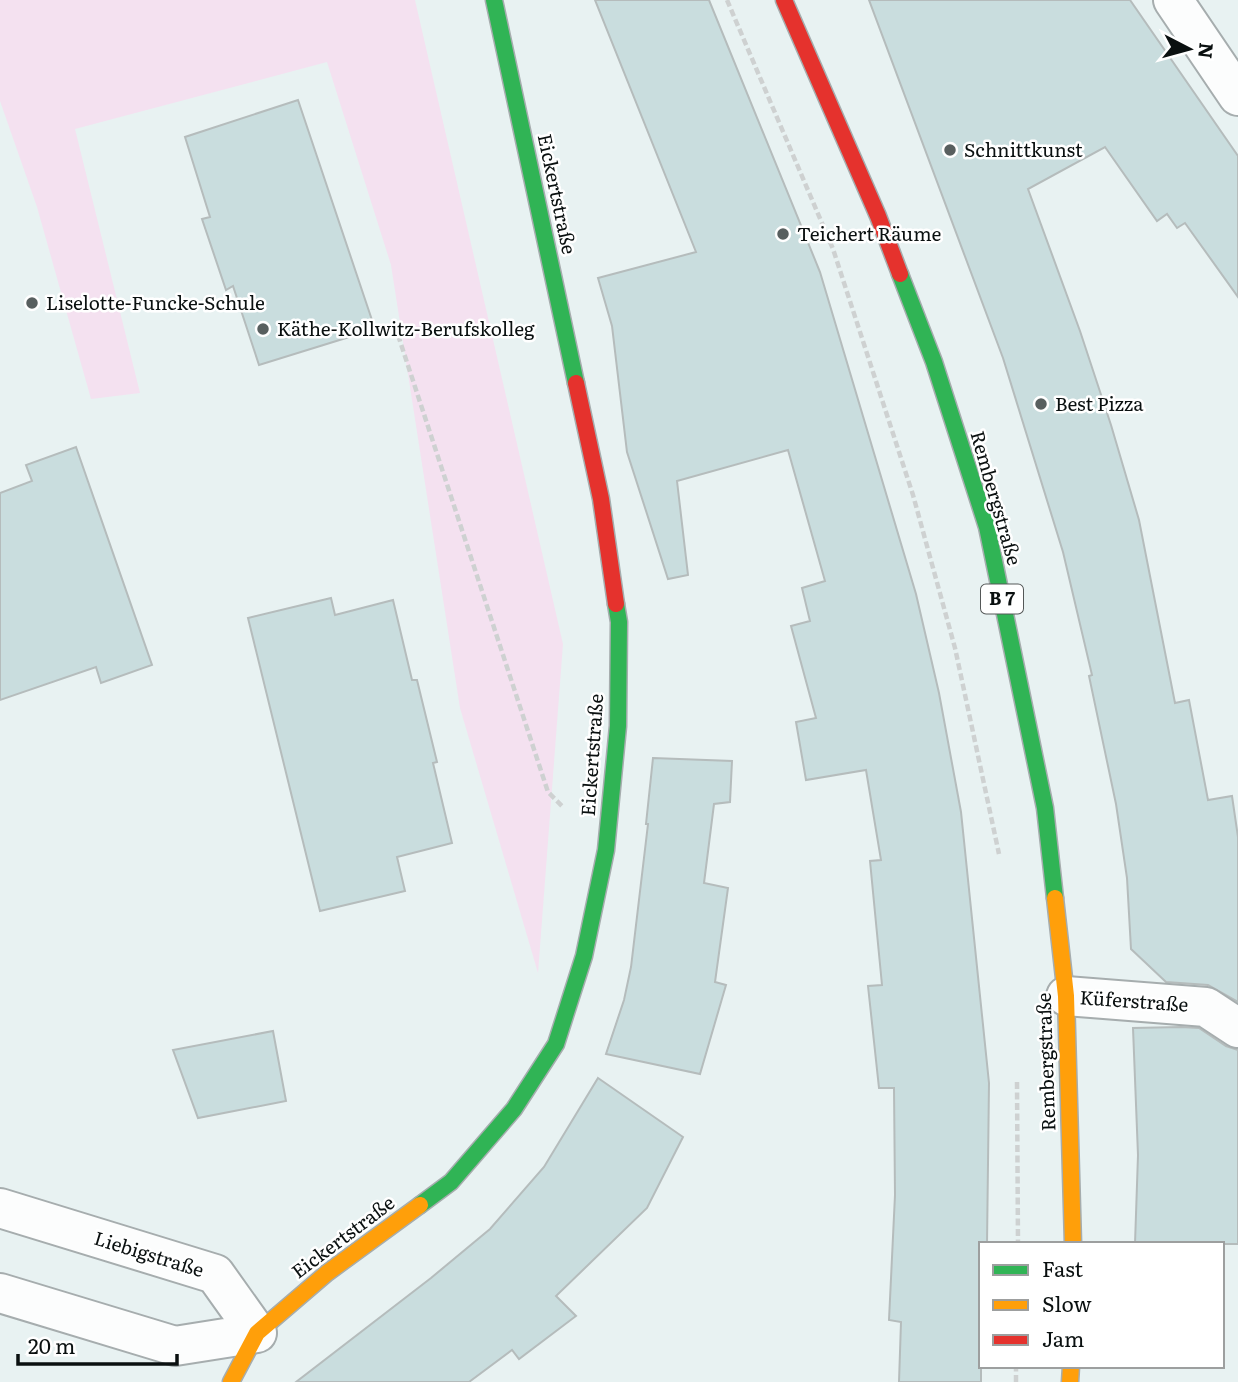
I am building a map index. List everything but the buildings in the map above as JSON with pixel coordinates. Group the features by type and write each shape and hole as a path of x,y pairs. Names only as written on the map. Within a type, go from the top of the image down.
{"street":[{"name":"Eickertstraße","path":"231,1382 257,1333 327,1273 451,1182 514,1109 556,1044 584,956 606,850 618,726 619,622 601,499 494,0"},
{"name":"Rembergstraße","path":"784,0 878,216 920,325 987,527 1045,808 1066,996 1073,1242"},
{"path":"1173,0 1238,96"},
{"name":"Küferstraße","path":"1066,996 1206,1007 1238,1028"},
{"name":"Liebigstraße","path":"0,1208 215,1274 257,1333"},
{"path":"0,1293 175,1346 257,1333"}],"path":[{"path":"727,0 832,249 913,495 955,648 1001,863"},
{"path":"398,335 548,792 606,850"},
{"path":"1017,1075 1018,1242"}],"shaded area":[{"path":"0,0 415,0 563,644 538,973 460,708 391,265 327,62 75,129 140,393 91,399 37,207 0,101"}],"traffic: fast":[{"path":"494,0 576,383"},
{"path":"900,274 934,362 987,527 1045,808 1055,898"},
{"path":"420,1205 451,1182 514,1109 556,1044 584,956 606,850 618,726 619,622 616,604"}],"traffic: slow":[{"path":"1055,898 1066,996 1073,1242"},
{"path":"231,1382 257,1333 327,1273 420,1205"},
{"path":"1070,1382 1071,1368"}],"traffic: jam":[{"path":"784,0 878,216 900,274"},
{"path":"576,383 601,499 616,604"}],"place":[{"name":"Schnittkunst","path":"950,150"},
{"name":"Teichert Räume","path":"783,234"},
{"name":"Liselotte-Funcke-Schule","path":"32,303"},
{"name":"Käthe-Kollwitz-Berufskolleg","path":"263,329"},
{"name":"Best Pizza","path":"1041,404"}]}
